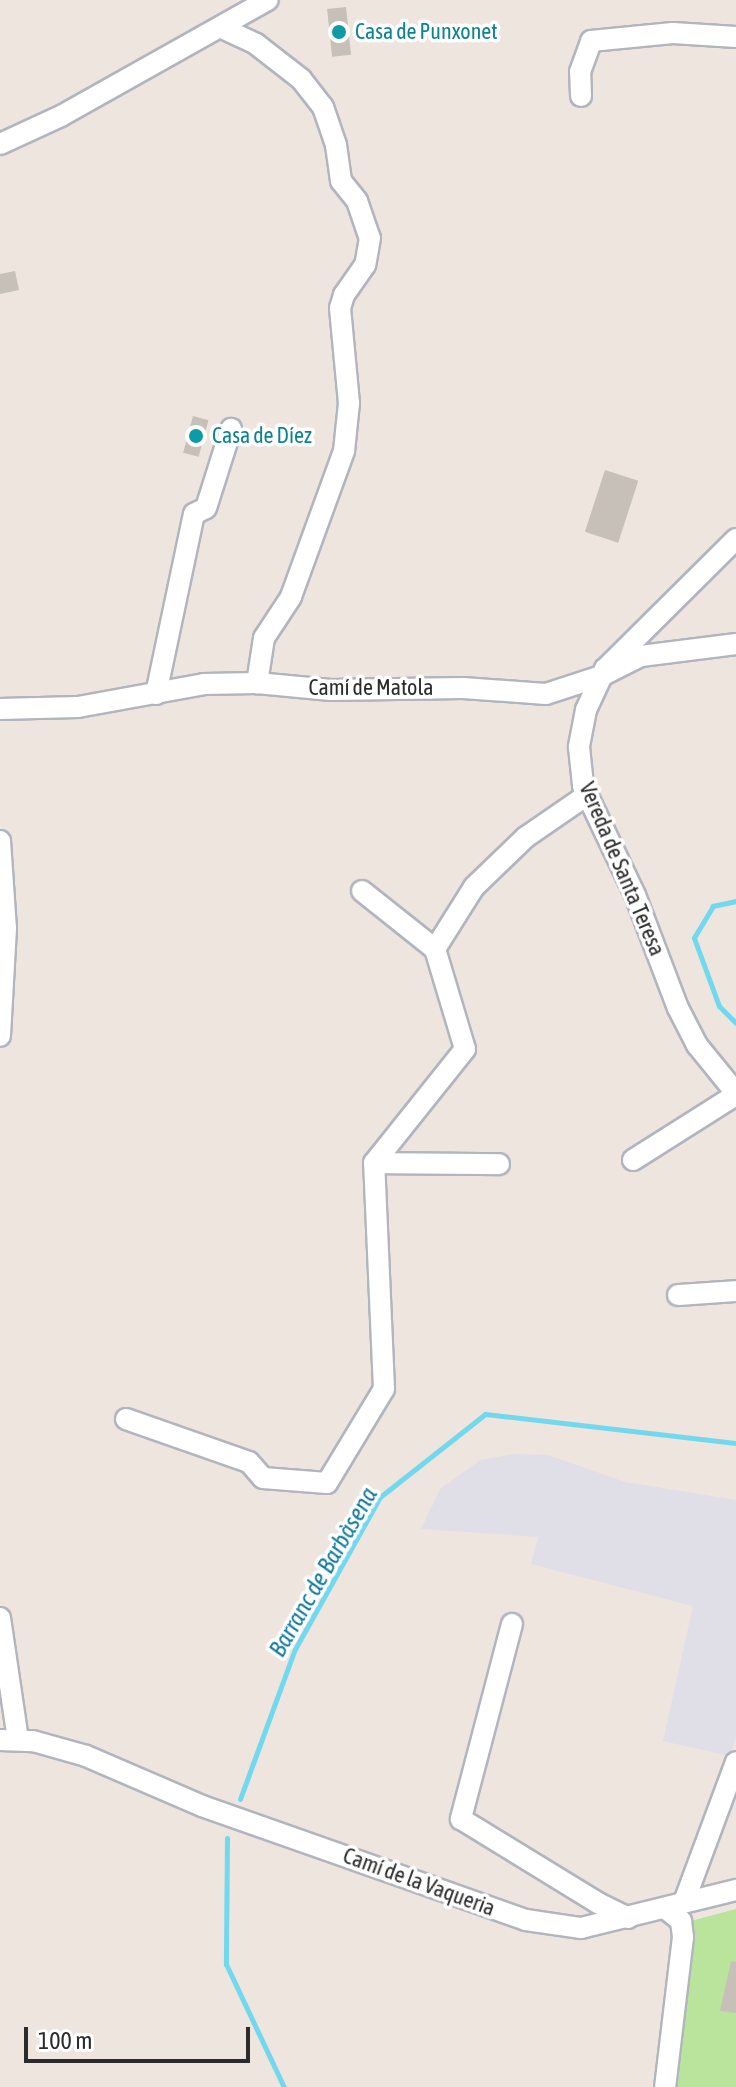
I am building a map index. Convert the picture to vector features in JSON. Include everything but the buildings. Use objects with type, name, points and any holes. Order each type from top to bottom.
[{"type":"street","points":[[0,144],[61,116],[268,0]]},
{"type":"street","points":[[222,28],[256,44],[301,79],[323,107],[336,145],[341,181],[357,201],[370,238],[365,265],[344,295],[340,308],[349,403],[344,451],[291,597],[264,638],[257,683]]},
{"type":"street","points":[[581,96],[580,72],[591,41],[673,33],[736,37]]},
{"type":"street","points":[[156,694],[194,514],[206,508],[231,429]]},
{"type":"street","name":"Vereda de Santa Teresa","points":[[736,539],[601,676],[586,710],[579,747],[587,795],[635,895],[678,1008],[697,1045],[736,1094]]},
{"type":"street","name":"Camí de Matola","points":[[0,709],[78,707],[204,684],[257,683],[331,690],[463,688],[546,694],[601,676],[641,656],[736,644]]},
{"type":"street","points":[[435,949],[474,887],[526,837],[587,795]]},
{"type":"street","points":[[0,841],[6,928],[0,1036]]},
{"type":"street","points":[[126,1419],[249,1462],[263,1478],[327,1483],[384,1389],[374,1163],[465,1049],[435,949],[362,891]]},
{"type":"street","points":[[633,1160],[736,1094]]},
{"type":"street","points":[[374,1163],[499,1164]]},
{"type":"street","points":[[678,1295],[736,1291]]},
{"type":"street","points":[[0,1618],[9,1740]]},
{"type":"street","points":[[512,1624],[461,1819],[598,1903],[629,1918]]},
{"type":"street","name":"Camí de la Vaqueria","points":[[9,1740],[33,1741],[86,1756],[202,1806],[526,1920],[581,1928],[736,1890]]},
{"type":"street","points":[[665,2087],[683,1937],[681,1921],[674,1905],[736,1762]]},
{"type":"shaded area","points":[[514,1454],[548,1455],[625,1482],[736,1500],[736,1735],[730,1756],[663,1741],[693,1606],[531,1564],[538,1537],[421,1529],[441,1488],[481,1460]]},
{"type":"green space","points":[[736,1909],[736,2087],[674,2087],[691,1921]]},
{"type":"waterway","name":"Barranc de Barbàsena","points":[[736,901],[713,906],[694,938],[719,1006],[736,1023]]},
{"type":"waterway","name":"Barranc de Barbàsena","points":[[240,1799],[295,1649],[380,1497],[485,1414],[736,1443]]},
{"type":"waterway","name":"Barranc de Barbàsena","points":[[227,1838],[226,1964],[284,2087]]},
{"type":"place","name":"Casa de Punxonet","points":[[339,32]]},
{"type":"place","name":"Casa de Díez","points":[[196,436]]}]
